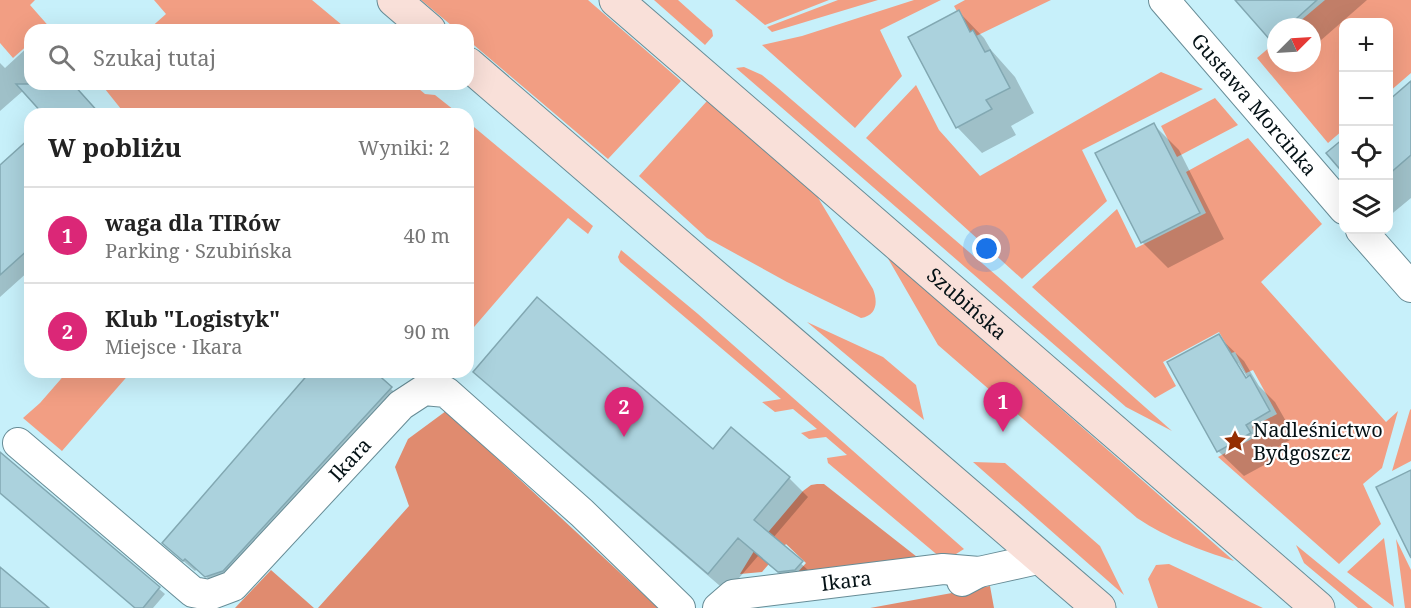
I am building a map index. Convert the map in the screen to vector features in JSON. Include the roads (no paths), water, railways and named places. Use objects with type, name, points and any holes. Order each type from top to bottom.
[{"type":"main road","points":[[394,0],[422,24]]},
{"type":"main road","name":"Szubińska","points":[[616,0],[1318,608]]},
{"type":"main road","points":[[474,69],[1099,608]]},
{"type":"street","name":"Gustawa Morcinka","points":[[1164,0],[1339,203]]},
{"type":"street","points":[[1365,234],[1411,287]]},
{"type":"street","name":"Ikara","points":[[18,443],[193,592],[209,595],[233,586],[401,405],[424,390],[446,392],[582,513],[681,608]]},
{"type":"street","name":"Ikara","points":[[792,608],[949,586],[979,572],[1042,558]]},
{"type":"street","name":"Ikara","points":[[718,608],[733,595],[943,568],[979,572]]},
{"type":"place","name":"waga dla TIRów","points":[[1003,432]]},
{"type":"place","name":"Klub \"Logistyk\"","points":[[624,437]]},
{"type":"place","name":"Nadleśnictwo Bydgoszcz","points":[[1235,441]]}]
